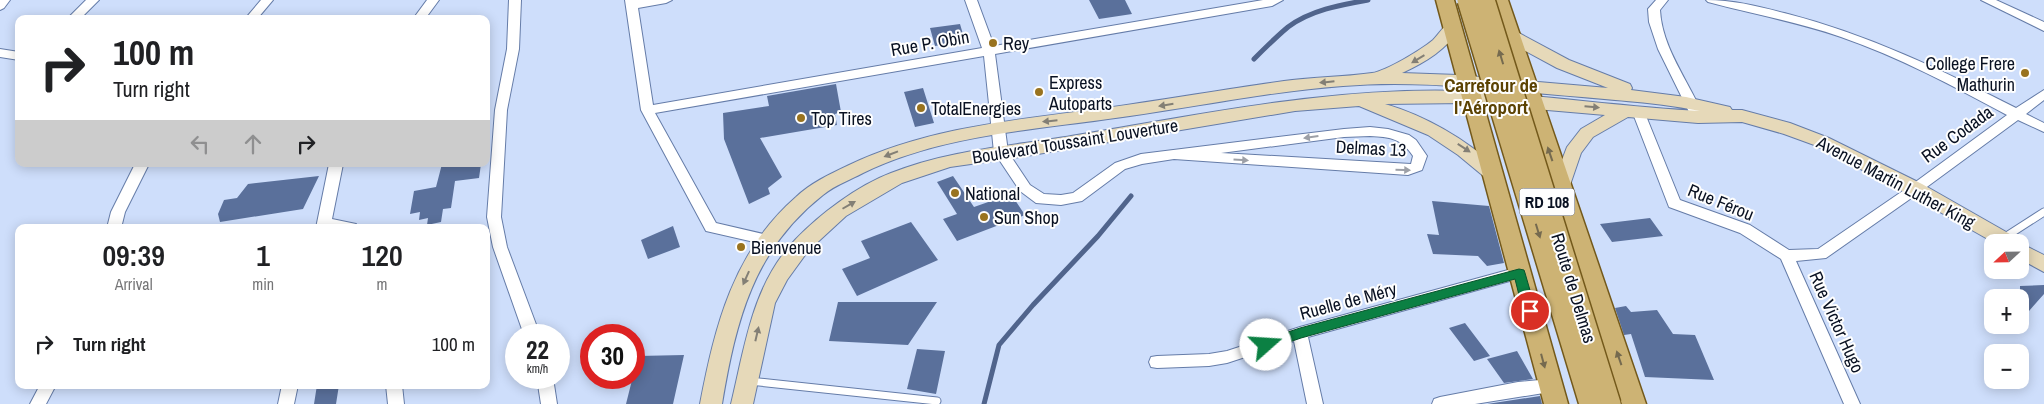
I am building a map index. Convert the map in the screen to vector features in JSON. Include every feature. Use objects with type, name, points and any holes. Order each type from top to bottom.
[{"type":"main road","points":[[1445,0],[1453,27],[1464,88],[1493,174],[1553,395]]},
{"type":"main road","name":"Route de Delmas","points":[[1468,0],[1590,404]]},
{"type":"main road","name":"Route de Delmas","points":[[1484,0],[1610,404]]},
{"type":"main road","points":[[1499,0],[1535,97],[1561,186],[1634,404]]},
{"type":"main road","points":[[1375,79],[1425,55],[1442,42],[1453,27]]},
{"type":"main road","points":[[1511,36],[1586,75],[1681,104]]},
{"type":"main road","name":"Boulevard Toussaint Louverture","points":[[711,404],[728,323],[752,264],[767,240],[796,208],[820,187],[861,165],[910,147],[999,126],[1123,111],[1261,90],[1344,80],[1375,79],[1535,97]]},
{"type":"main road","name":"Boulevard Toussaint Louverture","points":[[742,404],[765,303],[779,275],[801,246],[839,211],[896,178],[948,161],[1001,152],[1026,150],[1295,105],[1400,97],[1464,88]]},
{"type":"main road","name":"Avenue Martin Luther King","points":[[1535,97],[1632,110],[1681,104]]},
{"type":"main road","name":"Avenue Martin Luther King","points":[[1535,97],[1681,104],[1742,116],[1790,130],[1823,142],[1915,189],[1993,234]]},
{"type":"main road","points":[[1356,101],[1387,110],[1445,136],[1473,155],[1493,174]]},
{"type":"main road","points":[[1561,186],[1573,151],[1587,133],[1632,110]]},
{"type":"main road","points":[[2029,255],[2044,264]]},
{"type":"street","points":[[0,6],[4,0]]},
{"type":"street","points":[[77,15],[93,0]]},
{"type":"street","points":[[254,15],[267,0]]},
{"type":"street","points":[[422,15],[433,0]]},
{"type":"street","points":[[515,0],[513,49],[501,110],[493,246],[527,324]]},
{"type":"street","points":[[666,0],[631,3],[647,110],[711,227],[767,240]]},
{"type":"street","points":[[972,0],[989,50],[1001,152]]},
{"type":"street","name":"Rue P. Obin","points":[[647,110],[1277,0]]},
{"type":"street","points":[[1662,0],[1654,9],[1653,22],[1681,104]]},
{"type":"street","points":[[1712,0],[1775,13],[1822,26],[1886,49],[1955,81],[2044,128]]},
{"type":"street","points":[[1987,0],[2044,27]]},
{"type":"street","points":[[0,53],[15,55]]},
{"type":"street","name":"Rue Codada","points":[[1788,256],[1821,254],[1915,189],[2044,94]]},
{"type":"street","name":"Rue Férou","points":[[1632,110],[1674,203],[1745,229],[1788,256]]},
{"type":"street","name":"Delmas 13","points":[[1001,152],[1025,188],[1041,199],[1061,200],[1077,197],[1120,166],[1141,159],[1358,132],[1400,137],[1410,142],[1420,156],[1417,167],[1408,170],[1175,155]]},
{"type":"street","points":[[115,224],[118,212],[140,167]]},
{"type":"street","points":[[323,224],[335,167]]},
{"type":"street","name":"Rue Victor Hugo","points":[[1788,256],[1852,404]]},
{"type":"street","name":"Ruelle de Méry","points":[[1157,362],[1210,360],[1227,357],[1300,333],[1519,273]]},
{"type":"street","points":[[1300,333],[1315,404]]},
{"type":"street","points":[[38,404],[46,389]]},
{"type":"street","points":[[286,404],[289,389]]},
{"type":"street","points":[[394,389],[396,404]]},
{"type":"street","points":[[547,389],[549,404]]},
{"type":"street","points":[[1440,404],[1518,389],[1553,395]]},
{"type":"lane","points":[[2014,234],[2044,212]]},
{"type":"lane","points":[[746,381],[937,401]]},
{"type":"building","points":[[1089,0],[1125,0],[1132,14],[1099,19]]},
{"type":"building","points":[[960,24],[965,41],[935,46],[930,28]]},
{"type":"building","points":[[836,84],[841,112],[835,114],[837,125],[760,138],[782,177],[768,188],[770,194],[749,204],[724,139],[723,113],[769,106],[767,96]]},
{"type":"building","points":[[923,88],[934,123],[915,127],[904,92]]},
{"type":"building","points":[[441,167],[481,167],[479,178],[455,181],[451,208],[443,209],[441,222],[427,224],[428,218],[419,220],[420,212],[410,214],[414,191],[436,187]]},
{"type":"building","points":[[319,176],[303,209],[220,222],[218,214],[224,200],[237,198],[248,184]]},
{"type":"building","name":"Sun Shop","points":[[953,176],[974,207],[1011,194],[1025,215],[957,241],[943,219],[957,214],[937,182]]},
{"type":"building","points":[[1432,201],[1489,206],[1504,263],[1487,266],[1478,256],[1433,254],[1427,234],[1439,235]]},
{"type":"building","points":[[1650,218],[1663,236],[1612,242],[1600,224]]},
{"type":"building","points":[[911,222],[938,260],[857,296],[842,269],[870,258],[861,241]]},
{"type":"building","points":[[673,226],[680,247],[648,259],[641,240]]},
{"type":"building","points":[[2044,285],[2044,294],[2029,311],[2029,289],[2020,289],[2020,286]]},
{"type":"building","points":[[838,302],[937,302],[908,345],[829,341]]},
{"type":"building","points":[[1626,306],[1631,312],[1657,310],[1673,334],[1695,335],[1714,380],[1645,377],[1631,334],[1624,335],[1615,308]]},
{"type":"building","points":[[1465,323],[1490,356],[1474,361],[1449,328]]},
{"type":"building","points":[[917,349],[945,351],[936,394],[907,389]]},
{"type":"building","points":[[1517,351],[1533,379],[1504,383],[1487,359]]},
{"type":"building","points":[[684,355],[673,404],[626,404],[630,389],[645,389],[645,356]]},
{"type":"building","points":[[316,389],[338,389],[336,404],[314,404]]},
{"type":"building","points":[[1540,396],[1542,404],[1487,404]]},
{"type":"waterway","points":[[1254,59],[1288,27],[1306,16],[1336,6],[1368,0]]},
{"type":"waterway","points":[[984,404],[999,345],[1033,305],[1098,236],[1131,196]]},
{"type":"place","name":"Rey","points":[[993,43]]},
{"type":"place","name":"College Frere Mathurin","points":[[2025,73]]},
{"type":"place","name":"Express Autoparts","points":[[1039,92]]},
{"type":"place","name":"TotalEnergies","points":[[921,108]]},
{"type":"place","name":"Top Tires","points":[[801,118]]},
{"type":"place","name":"National","points":[[955,193]]},
{"type":"place","name":"Sun Shop","points":[[984,217]]},
{"type":"place","name":"Bienvenue","points":[[741,247]]},
{"type":"district","name":"Carrefour de l'Aéroport","points":[[1491,96]]},
{"type":"route","points":[[1266,345],[1300,333],[1519,273],[1530,311]]}]
